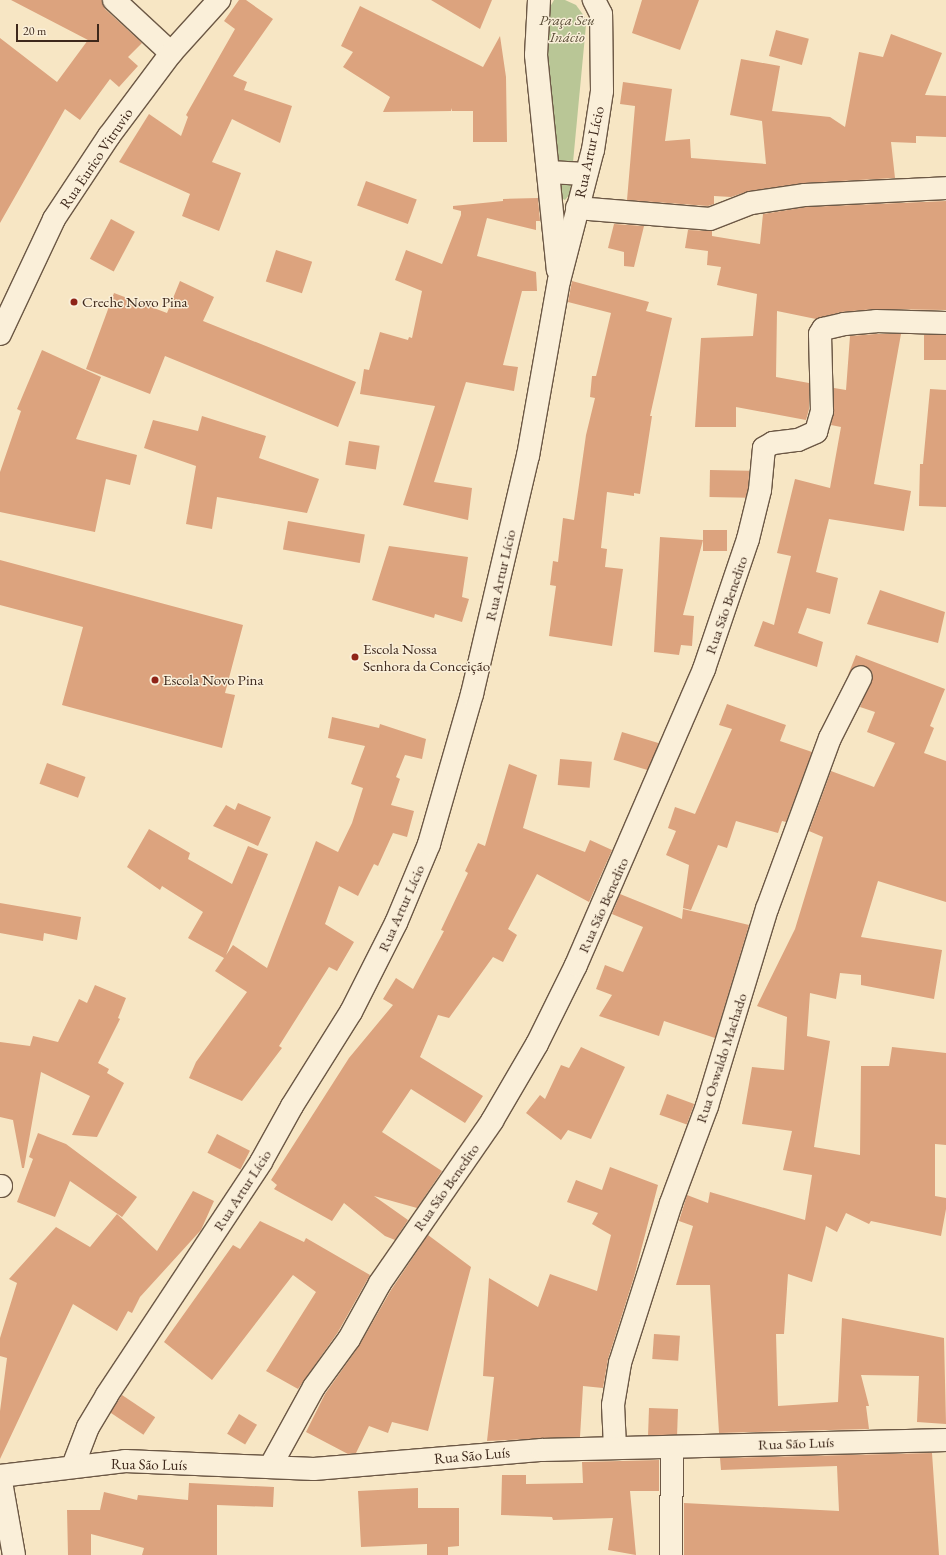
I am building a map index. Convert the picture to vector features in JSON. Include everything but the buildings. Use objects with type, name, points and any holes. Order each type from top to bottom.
[{"type":"street","points":[[114,0],[171,53]]},
{"type":"street","name":"Rua Eurico Vitruvio","points":[[0,334],[54,219],[110,136],[171,53],[219,0]]},
{"type":"street","name":"Rua Artur Lício","points":[[539,0],[536,55],[559,281]]},
{"type":"street","name":"Rua Artur Lício","points":[[73,1466],[88,1427],[107,1395],[261,1162],[292,1106],[351,1012],[396,923],[429,844],[472,694],[528,456],[559,281],[593,150],[602,91],[601,14],[594,0]]},
{"type":"street","points":[[548,172],[586,174]]},
{"type":"street","points":[[577,208],[710,219],[751,203],[805,195],[946,188]]},
{"type":"street","name":"Rua São Benedito","points":[[270,1467],[314,1387],[349,1339],[380,1283],[492,1121],[537,1044],[576,965],[620,867],[711,649],[748,539],[760,490],[764,448],[773,443],[798,440],[816,432],[822,411],[820,334],[823,329],[831,326],[876,321],[946,323]]},
{"type":"street","name":"Rua Oswaldo Machado","points":[[615,1447],[613,1405],[620,1363],[671,1203],[707,1106],[767,909],[830,738],[861,677]]},
{"type":"street","name":"Rua São Luís","points":[[0,1476],[73,1466],[125,1461],[314,1469],[467,1455],[615,1447],[672,1447],[946,1440]]},
{"type":"street","points":[[671,1555],[672,1447]]},
{"type":"street","points":[[0,1476],[14,1555]]},
{"type":"green space","name":"Praça Seu Inácio","points":[[554,0],[565,0],[576,5],[584,16],[586,25],[570,194],[565,200],[561,198],[547,63],[550,7]]},
{"type":"place","name":"Creche Novo Pina","points":[[74,302]]},
{"type":"place","name":"Escola Nossa Senhora da Conceição","points":[[355,657]]},
{"type":"place","name":"Escola Novo Pina","points":[[155,680]]}]
